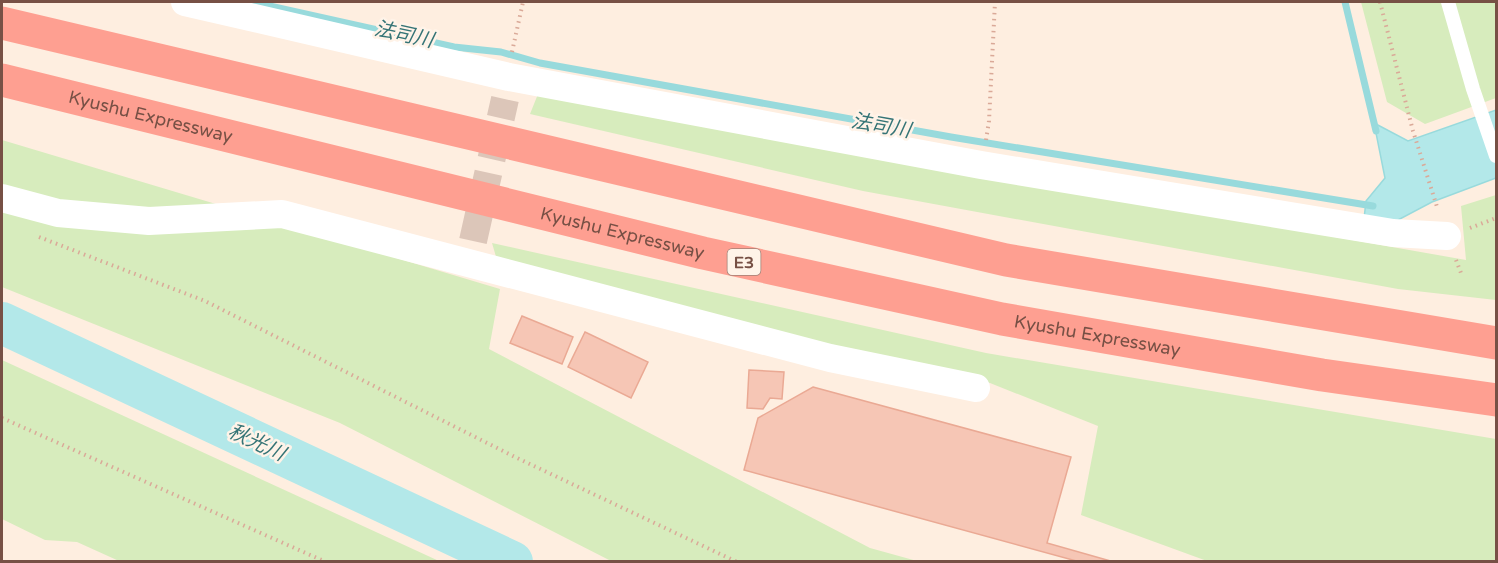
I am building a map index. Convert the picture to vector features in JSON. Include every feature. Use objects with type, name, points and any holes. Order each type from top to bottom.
[{"type":"highway","points":[[2,22],[1006,260],[1497,343]]},
{"type":"highway","name":"Kyushu Expressway","points":[[2,80],[703,253],[1002,320],[1322,375],[1497,400]]},
{"type":"street","points":[[185,2],[507,88],[1393,233],[1446,236]]},
{"type":"street","points":[[2,198],[58,213],[149,221],[282,214],[471,252],[830,358],[976,388]]},
{"type":"lane","points":[[1448,2],[1473,89],[1497,156]]},
{"type":"path","points":[[516,36],[523,2]]},
{"type":"path","points":[[988,127],[995,2]]},
{"type":"path","points":[[1380,2],[1413,131],[1436,205]]},
{"type":"path","points":[[34,235],[205,301],[515,457],[737,561]]},
{"type":"path","points":[[2,418],[326,561]]},
{"type":"green space","points":[[1361,2],[1496,2],[1496,98],[1425,124],[1387,102]]},
{"type":"green space","points":[[538,94],[1466,260],[1461,206],[1496,195],[1496,300],[1398,289],[863,191],[530,114]]},
{"type":"green space","points":[[2,140],[500,289],[489,349],[870,548],[917,561],[611,561],[340,423],[2,287]]},
{"type":"green space","points":[[492,243],[986,353],[1496,439],[1496,561],[1207,561],[1081,515],[1098,426],[990,383],[499,267]]},
{"type":"green space","points":[[2,360],[439,561],[119,561],[77,542],[45,540],[2,519]]},
{"type":"water","points":[[1496,110],[1496,178],[1432,202],[1398,220],[1364,219],[1366,201],[1385,178],[1374,123],[1408,141]]},
{"type":"building","points":[[522,316],[573,337],[562,364],[510,343]]},
{"type":"building","points":[[585,332],[648,362],[631,398],[568,367]]},
{"type":"building","points":[[749,370],[784,372],[782,399],[770,398],[763,409],[747,408]]},
{"type":"building","points":[[813,387],[1071,457],[1047,543],[1114,562],[1080,562],[744,470],[758,418]]},
{"type":"waterway","name":"法司川","points":[[252,2],[454,47],[501,52],[540,63],[951,137],[1373,206]]},
{"type":"waterway","points":[[1345,2],[1376,131]]},
{"type":"waterway","name":"秋光川","points":[[2,323],[512,562]]},
{"type":"tunnel","points":[[473,241],[505,99]]}]
